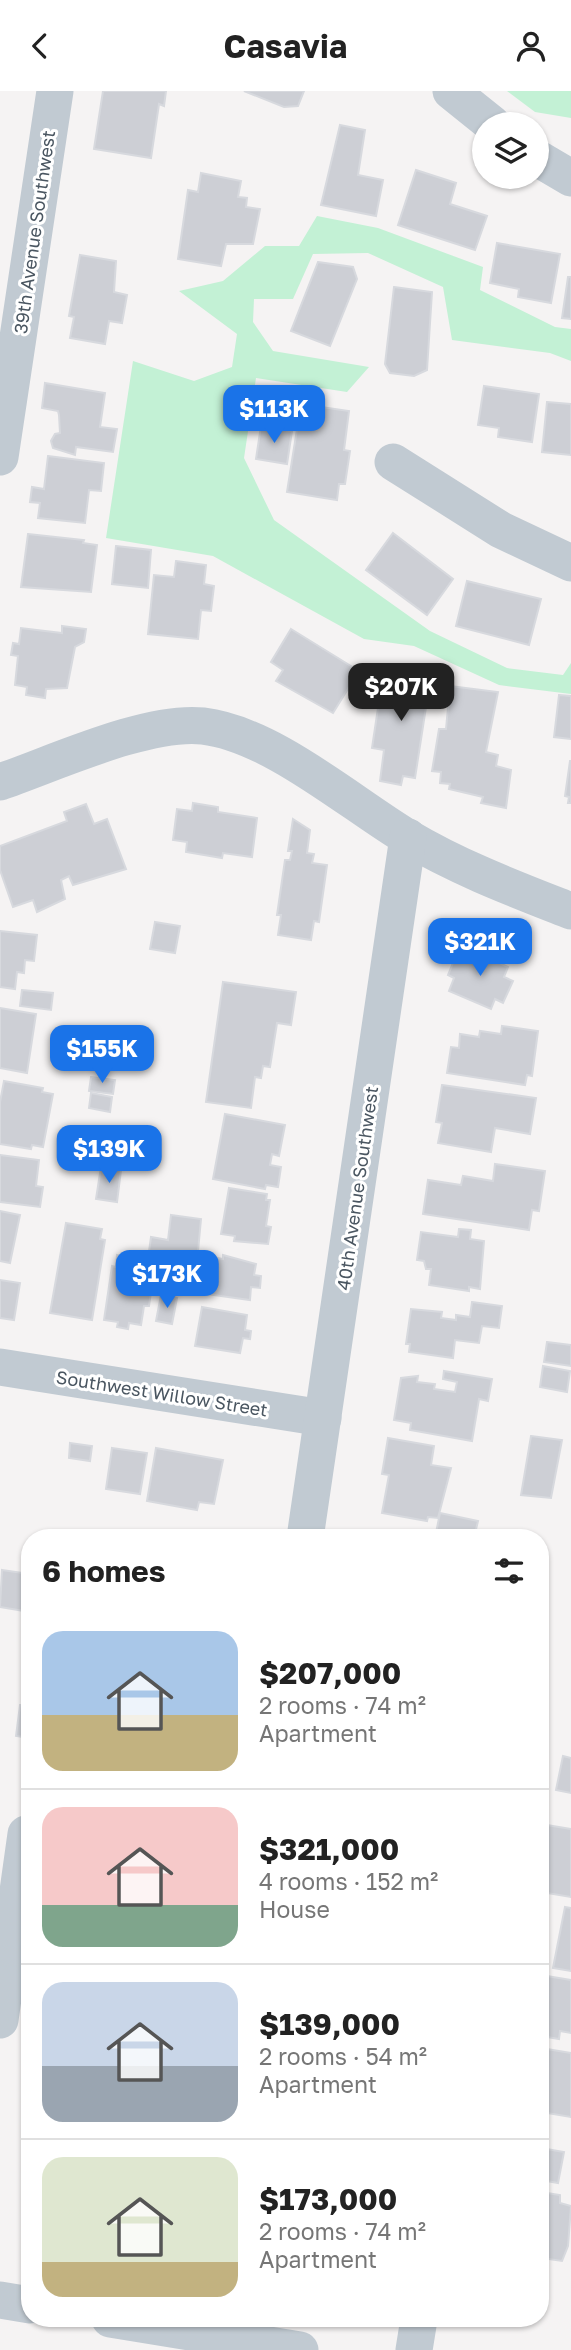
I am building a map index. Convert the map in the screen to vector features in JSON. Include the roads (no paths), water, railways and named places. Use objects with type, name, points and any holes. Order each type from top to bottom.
[{"type":"street","name":"39th Avenue Southwest","points":[[0,457],[15,261],[55,91]]},
{"type":"street","points":[[451,91],[477,112]]},
{"type":"street","points":[[549,147],[571,153]]},
{"type":"street","points":[[549,165],[571,178]]},
{"type":"street","points":[[393,462],[501,530],[571,563]]},
{"type":"street","points":[[0,782],[146,732],[203,726],[232,733],[266,746],[408,837],[475,873],[571,911]]},
{"type":"street","name":"40th Avenue Southwest","points":[[306,1529],[408,837]]},
{"type":"street","name":"Southwest Willow Street","points":[[0,1367],[323,1418]]},
{"type":"street","points":[[0,2020],[21,1870]]},
{"type":"street","points":[[0,2300],[21,2304]]},
{"type":"street","points":[[152,2327],[300,2350]]},
{"type":"street","points":[[414,2350],[418,2327]]}]
